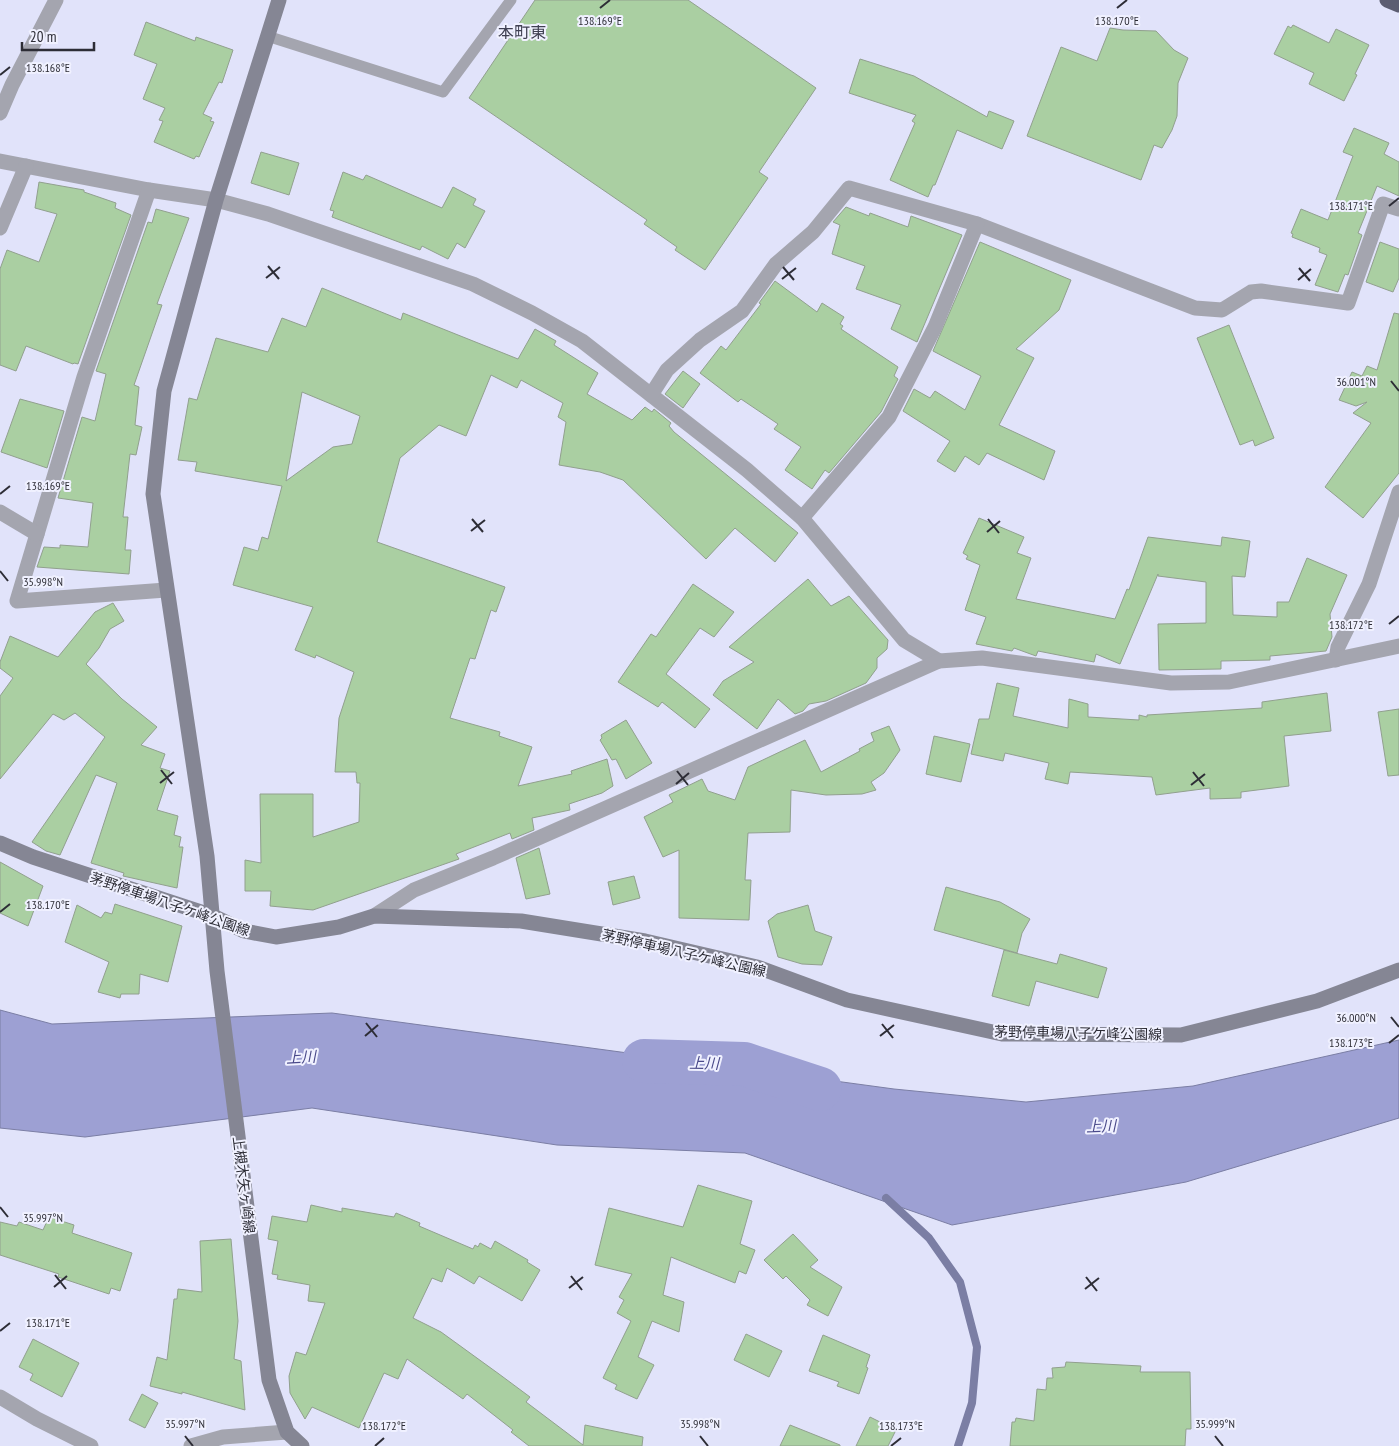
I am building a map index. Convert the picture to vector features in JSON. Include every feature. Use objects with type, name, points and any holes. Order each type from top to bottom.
[{"type":"highway","points":[[1387,0],[1399,5]]},
{"type":"main road","name":"上槻木矢ヶ崎線","points":[[279,0],[216,200],[164,391],[153,494],[207,856],[217,971],[269,1380],[287,1432],[302,1446]]},
{"type":"main road","name":"茅野停車場八子ケ峰公園線","points":[[0,843],[32,857],[213,916],[244,931],[276,936],[339,926],[374,916],[521,921],[645,941],[757,967],[848,1000],[1002,1034],[1181,1035],[1317,1001],[1399,970]]},
{"type":"street","points":[[0,113],[12,85],[56,0]]},
{"type":"street","points":[[0,161],[149,190],[216,200],[268,214],[472,284],[582,340],[747,470],[802,518],[904,640],[939,661]]},
{"type":"street","points":[[0,228],[26,166]]},
{"type":"street","points":[[651,395],[667,370],[700,340],[742,311],[776,264],[812,232],[849,188],[977,224],[1195,308],[1222,310],[1251,292],[1261,291],[1348,303],[1383,204],[1399,209]]},
{"type":"street","points":[[149,190],[84,377],[17,601],[166,590]]},
{"type":"street","points":[[802,518],[889,416],[935,328],[977,224]]},
{"type":"street","points":[[1336,660],[1338,647],[1369,584],[1399,492]]},
{"type":"street","points":[[0,512],[37,534]]},
{"type":"street","points":[[374,916],[414,890],[493,858],[939,661],[982,658],[1171,683],[1229,682],[1399,646]]},
{"type":"street","points":[[0,1397],[37,1419],[91,1446]]},
{"type":"street","points":[[191,1446],[223,1437],[287,1432]]},
{"type":"lane","points":[[268,36],[443,92],[511,0]]},
{"type":"water","points":[[0,1010],[52,1024],[332,1013],[894,1089],[1026,1102],[1193,1086],[1399,1040],[1399,1118],[1186,1182],[952,1225],[745,1153],[557,1145],[312,1108],[85,1137],[0,1128]]},
{"type":"building","points":[[535,0],[688,0],[816,88],[759,172],[768,178],[705,270],[675,250],[677,247],[644,224],[647,220],[469,98]]},
{"type":"building","points":[[146,22],[195,41],[196,37],[233,50],[222,83],[219,82],[203,114],[212,118],[210,121],[214,122],[199,157],[196,156],[194,159],[154,142],[163,121],[159,120],[165,108],[143,99],[157,64],[134,55]]},
{"type":"building","points":[[1293,25],[1329,43],[1336,29],[1369,45],[1344,101],[1309,84],[1314,73],[1274,54],[1288,26],[1291,28]]},
{"type":"building","points":[[1110,28],[1156,31],[1174,50],[1188,58],[1178,83],[1177,116],[1172,130],[1162,148],[1154,145],[1141,180],[1027,136],[1061,47],[1097,61]]},
{"type":"building","points":[[860,59],[914,76],[987,117],[989,111],[1014,121],[1002,149],[957,130],[935,185],[933,185],[928,197],[890,180],[915,123],[912,121],[916,115],[849,93]]},
{"type":"building","points":[[1354,128],[1389,143],[1384,154],[1399,162],[1399,196],[1377,186],[1358,233],[1362,235],[1348,275],[1345,274],[1338,292],[1315,285],[1327,255],[1319,252],[1320,248],[1292,237],[1293,234],[1291,233],[1301,209],[1328,220],[1353,156],[1343,152]]},
{"type":"building","points":[[261,152],[299,163],[289,195],[251,183]]},
{"type":"building","points":[[343,172],[363,180],[366,175],[442,208],[453,187],[476,199],[473,205],[485,211],[465,248],[457,243],[448,259],[422,246],[420,250],[332,217],[334,211],[330,210]]},
{"type":"building","points":[[39,182],[84,190],[84,192],[116,203],[115,208],[131,215],[78,364],[73,364],[26,346],[16,371],[0,365],[0,269],[7,250],[39,262],[57,214],[35,208]]},
{"type":"building","points":[[846,207],[869,216],[870,213],[908,227],[911,216],[962,235],[917,342],[891,329],[901,305],[856,289],[865,266],[832,254],[840,225],[833,222]]},
{"type":"building","points":[[156,209],[189,218],[157,304],[162,305],[134,385],[139,387],[135,425],[142,427],[136,455],[130,454],[123,517],[128,517],[125,550],[131,550],[129,574],[37,567],[44,547],[60,548],[60,545],[88,547],[93,503],[58,498],[82,417],[95,421],[106,374],[96,371],[148,222],[152,223]]},
{"type":"building","points":[[980,242],[1071,280],[1059,310],[1016,349],[1034,358],[999,425],[1055,451],[1044,480],[987,453],[979,465],[965,456],[955,472],[937,461],[950,441],[903,411],[914,389],[930,398],[935,391],[965,410],[981,376],[933,351]]},
{"type":"building","points":[[1380,242],[1399,249],[1399,278],[1393,292],[1366,282]]},
{"type":"building","points":[[775,281],[817,312],[822,303],[844,317],[840,324],[843,326],[841,329],[898,367],[894,376],[898,379],[881,412],[829,473],[825,470],[812,489],[785,470],[801,447],[774,429],[778,424],[741,399],[738,402],[700,373],[721,346],[726,350],[761,304],[759,303]]},
{"type":"building","points":[[322,288],[401,320],[403,313],[518,359],[535,329],[556,341],[554,345],[598,373],[587,394],[632,420],[645,407],[652,412],[654,409],[671,423],[669,426],[674,432],[798,533],[775,562],[735,528],[706,559],[623,480],[600,472],[559,465],[566,422],[558,417],[563,403],[521,380],[517,388],[491,375],[466,436],[439,425],[400,458],[377,542],[505,587],[496,612],[491,610],[475,659],[470,658],[450,718],[500,732],[499,736],[532,747],[518,786],[572,774],[571,771],[607,759],[613,786],[602,793],[569,804],[570,810],[532,818],[534,830],[512,839],[510,833],[456,854],[459,859],[313,910],[270,906],[271,891],[245,891],[245,860],[261,863],[260,794],[313,794],[313,837],[359,822],[360,783],[357,783],[356,772],[335,772],[339,718],[354,672],[316,655],[315,658],[295,650],[313,607],[233,585],[244,547],[258,551],[262,537],[268,539],[282,486],[195,471],[197,462],[178,460],[189,398],[197,400],[216,338],[268,352],[282,318],[306,327]],"holes":[[[302,392],[360,416],[352,444],[333,447],[286,481]]]},
{"type":"building","points":[[1394,313],[1399,314],[1399,473],[1363,518],[1325,487],[1371,423],[1353,413],[1367,402],[1356,406],[1339,400],[1352,372],[1362,376],[1367,366],[1377,370]]},
{"type":"building","points":[[1229,325],[1274,438],[1255,446],[1253,440],[1240,445],[1197,338]]},
{"type":"building","points":[[683,371],[700,384],[683,408],[665,394]]},
{"type":"building","points":[[20,399],[64,411],[47,468],[1,452]]},
{"type":"building","points":[[979,518],[1024,537],[1017,553],[1031,558],[1016,599],[1115,619],[1127,589],[1129,590],[1148,537],[1221,546],[1222,537],[1250,541],[1245,577],[1232,576],[1233,615],[1277,617],[1277,602],[1289,602],[1307,558],[1347,575],[1330,614],[1332,637],[1326,651],[1270,656],[1270,660],[1221,661],[1221,669],[1159,670],[1158,624],[1206,623],[1206,582],[1158,576],[1158,574],[1120,664],[1096,654],[1094,662],[1038,651],[1036,656],[1014,648],[1012,651],[976,644],[986,617],[965,610],[980,565],[966,559],[968,556],[963,553]]},
{"type":"building","points":[[808,579],[831,606],[849,596],[888,640],[887,649],[877,658],[877,668],[866,683],[826,701],[809,704],[803,711],[795,714],[778,699],[757,729],[713,695],[723,681],[754,662],[729,647]]},
{"type":"building","points":[[693,584],[734,612],[714,637],[700,628],[666,674],[710,709],[695,728],[662,702],[658,707],[618,682],[651,634],[656,637]]},
{"type":"building","points":[[113,603],[124,621],[110,629],[99,648],[86,664],[122,699],[157,727],[141,745],[165,754],[160,768],[170,771],[157,810],[178,816],[174,835],[181,837],[179,847],[183,847],[177,888],[123,876],[124,873],[91,863],[117,783],[96,775],[60,855],[46,851],[32,842],[105,737],[75,713],[64,720],[53,714],[0,779],[0,696],[13,678],[0,668],[0,662],[10,636],[58,657],[95,612]]},
{"type":"building","points":[[997,683],[1019,688],[1013,716],[1068,728],[1069,699],[1088,704],[1088,717],[1139,720],[1139,715],[1147,717],[1147,715],[1262,708],[1262,702],[1327,693],[1331,731],[1284,736],[1289,786],[1241,792],[1241,798],[1210,799],[1210,788],[1156,795],[1152,777],[1070,772],[1068,784],[1045,779],[1049,763],[1005,753],[1003,761],[971,754],[979,719],[989,719]]},
{"type":"building","points":[[1399,709],[1399,775],[1388,776],[1378,712]]},
{"type":"building","points":[[626,720],[652,763],[626,779],[616,759],[612,760],[600,740],[602,738],[601,735]]},
{"type":"building","points":[[889,726],[900,750],[884,773],[871,782],[876,790],[862,794],[826,795],[791,790],[790,832],[748,833],[745,880],[751,880],[749,920],[679,918],[679,850],[663,857],[644,817],[673,802],[669,795],[702,779],[708,791],[735,800],[748,767],[805,740],[821,772],[860,751],[859,749],[874,741],[871,733]]},
{"type":"building","points":[[934,736],[970,744],[961,782],[926,774]]},
{"type":"building","points":[[539,848],[550,894],[526,899],[516,858]]},
{"type":"building","points":[[0,862],[43,886],[28,926],[0,913]]},
{"type":"building","points":[[634,876],[640,898],[613,905],[608,882]]},
{"type":"building","points":[[946,887],[1000,902],[1030,919],[1022,933],[1017,953],[934,930]]},
{"type":"building","points":[[115,904],[182,926],[168,982],[140,974],[139,994],[121,994],[120,998],[98,992],[109,962],[65,942],[77,905],[101,918],[105,912],[112,914]]},
{"type":"building","points":[[808,905],[815,931],[832,937],[822,965],[802,964],[778,957],[768,921],[777,914]]},
{"type":"building","points":[[1004,950],[1057,964],[1060,954],[1107,968],[1098,998],[1036,981],[1029,1006],[992,996]]},
{"type":"building","points":[[698,1185],[752,1201],[740,1244],[755,1250],[746,1274],[739,1271],[735,1283],[671,1257],[663,1295],[684,1302],[679,1332],[652,1321],[638,1357],[654,1365],[637,1399],[615,1389],[617,1385],[603,1378],[631,1321],[617,1313],[624,1300],[619,1297],[632,1274],[595,1265],[609,1208],[683,1227]]},
{"type":"building","points":[[311,1205],[342,1212],[342,1208],[394,1217],[396,1213],[420,1223],[419,1226],[473,1249],[475,1245],[478,1247],[480,1243],[491,1249],[495,1241],[528,1260],[527,1262],[540,1270],[522,1301],[479,1276],[474,1284],[447,1268],[442,1282],[432,1278],[413,1318],[441,1332],[530,1397],[526,1402],[583,1445],[585,1425],[643,1437],[642,1446],[529,1446],[511,1432],[513,1430],[467,1394],[463,1399],[407,1359],[398,1379],[384,1373],[359,1428],[312,1407],[305,1419],[290,1393],[289,1376],[296,1352],[306,1355],[325,1303],[308,1301],[310,1285],[277,1279],[278,1275],[272,1274],[278,1241],[268,1239],[272,1216],[307,1222]]},
{"type":"building","points":[[49,1217],[74,1225],[72,1233],[132,1253],[120,1291],[111,1288],[109,1294],[58,1277],[59,1274],[0,1255],[0,1222],[17,1226],[19,1222],[43,1230]]},
{"type":"building","points":[[793,1234],[818,1260],[810,1267],[842,1287],[828,1316],[807,1305],[810,1300],[786,1276],[783,1279],[764,1260]]},
{"type":"building","points":[[231,1239],[238,1321],[234,1359],[241,1361],[245,1410],[182,1392],[182,1394],[150,1386],[157,1357],[167,1360],[174,1299],[177,1299],[178,1289],[202,1292],[200,1241]]},
{"type":"building","points":[[746,1334],[782,1351],[769,1377],[734,1360]]},
{"type":"building","points":[[823,1335],[870,1355],[866,1367],[868,1368],[859,1394],[837,1386],[839,1382],[809,1371]]},
{"type":"building","points":[[33,1339],[79,1363],[62,1397],[30,1380],[33,1374],[19,1367]]},
{"type":"building","points":[[1066,1362],[1141,1366],[1140,1372],[1190,1372],[1191,1429],[1186,1429],[1185,1446],[1010,1446],[1012,1422],[1015,1422],[1016,1418],[1034,1421],[1037,1389],[1046,1390],[1047,1378],[1053,1378],[1052,1368],[1065,1367]]},
{"type":"building","points":[[142,1394],[158,1403],[145,1428],[129,1420]]},
{"type":"building","points":[[870,1417],[896,1430],[888,1446],[856,1446]]},
{"type":"building","points":[[790,1425],[840,1445],[840,1446],[780,1446]]},
{"type":"waterway","name":"上川","points":[[644,1061],[744,1064],[820,1089]]},
{"type":"waterway","name":"上川","points":[[744,1064],[756,1075]]},
{"type":"waterway","points":[[886,1198],[929,1238],[960,1282],[977,1347],[972,1403],[958,1446]]},
{"type":"district","name":"本町東","points":[[522,32]]}]
